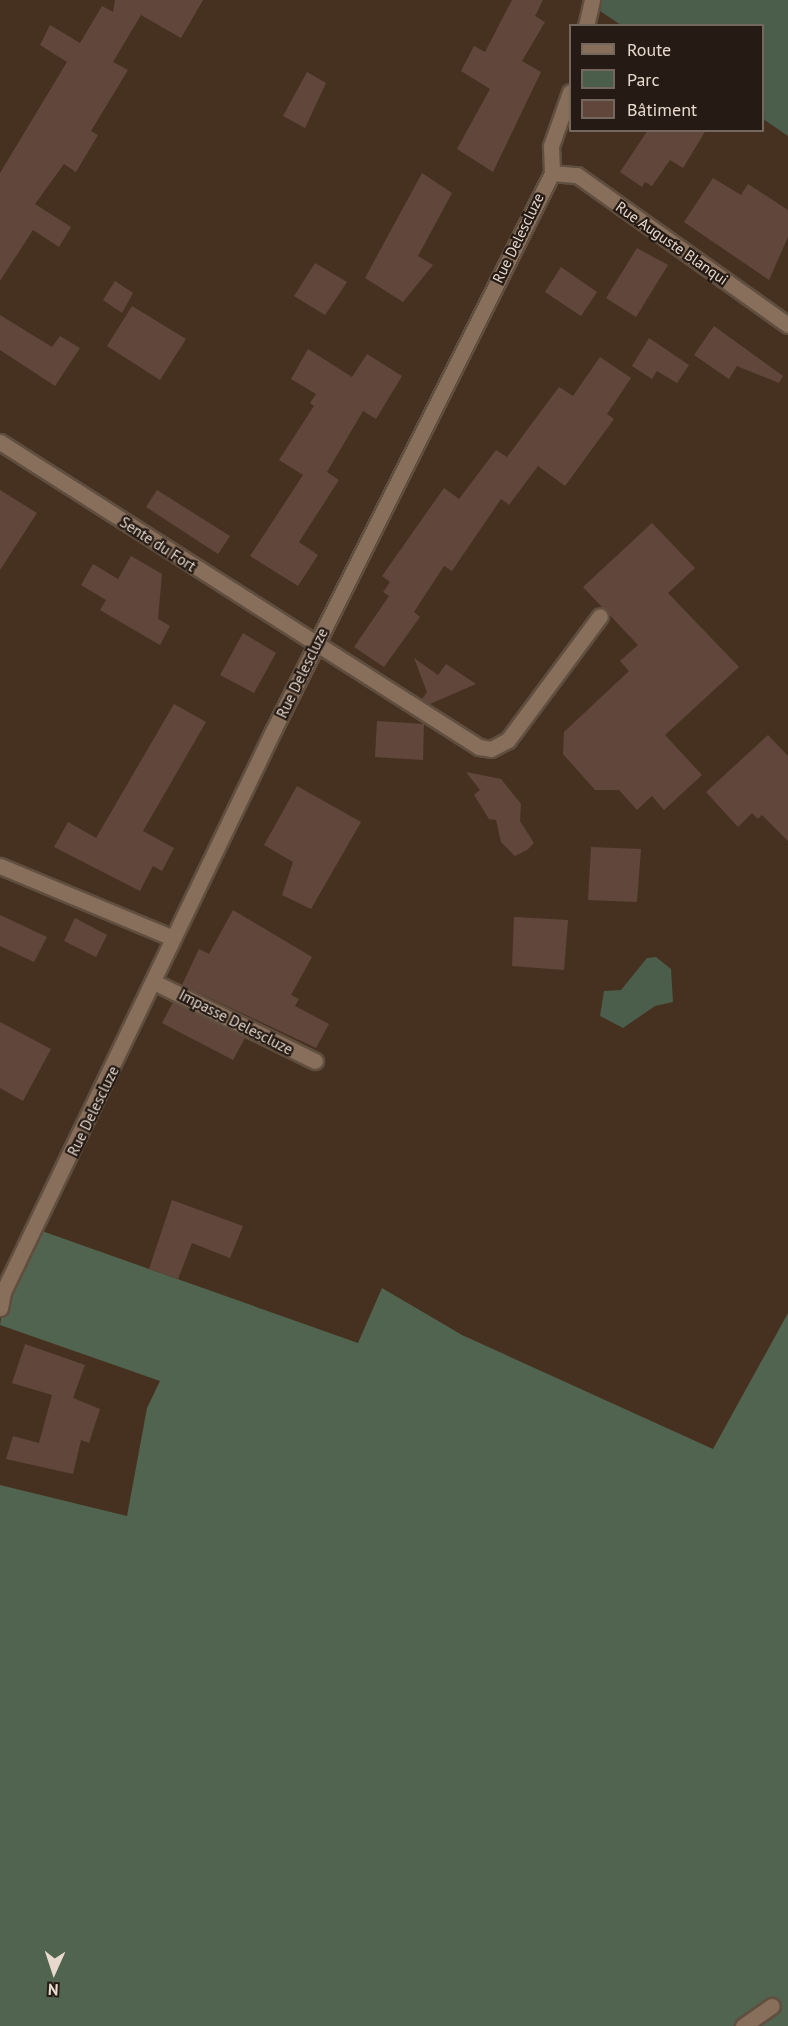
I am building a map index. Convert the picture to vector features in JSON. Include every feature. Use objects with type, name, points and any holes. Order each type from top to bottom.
[{"type":"street","points":[[586,24],[591,0]]},
{"type":"street","points":[[552,173],[551,146],[569,95]]},
{"type":"street","name":"Rue Auguste Blanqui","points":[[552,173],[577,175],[788,325]]},
{"type":"street","name":"Rue Delescluze","points":[[0,1308],[60,1176],[156,983],[174,938],[316,645],[552,173]]},
{"type":"street","name":"Sente du Fort","points":[[0,442],[316,645],[491,749],[508,740],[600,616]]},
{"type":"street","points":[[0,866],[174,938]]},
{"type":"street","name":"Impasse Delescluze","points":[[156,983],[315,1061]]},
{"type":"street","points":[[743,2026],[772,2006]]},
{"type":"green space","points":[[602,0],[788,0],[788,136],[764,120],[764,24],[620,24],[600,11]]},
{"type":"green space","points":[[656,957],[671,969],[673,1002],[655,1006],[623,1028],[600,1016],[604,991],[621,990],[647,958]]},
{"type":"green space","points":[[25,1225],[358,1343],[382,1288],[462,1335],[713,1449],[788,1313],[788,2026],[0,2026],[0,1485],[127,1516],[147,1408],[160,1381],[0,1325],[9,1261]]},
{"type":"building","points":[[115,0],[203,0],[181,38],[141,15],[113,62],[128,70],[91,131],[98,135],[76,172],[64,164],[35,204],[71,227],[59,247],[33,230],[0,281],[0,173],[67,62],[40,45],[50,25],[80,43],[102,6],[113,12]]},
{"type":"building","points":[[512,0],[543,0],[535,16],[545,22],[522,61],[541,72],[493,172],[457,149],[490,89],[461,71],[474,46],[485,52]]},
{"type":"building","points":[[307,72],[326,83],[305,128],[283,116]]},
{"type":"building","points":[[647,132],[705,132],[683,168],[670,160],[652,186],[645,182],[642,187],[620,172]]},
{"type":"building","points":[[422,173],[452,193],[418,256],[433,265],[403,302],[365,278]]},
{"type":"building","points":[[713,178],[741,195],[748,184],[788,210],[788,237],[769,280],[684,222]]},
{"type":"building","points":[[637,248],[668,265],[636,317],[606,298]]},
{"type":"building","points":[[315,263],[347,282],[325,315],[294,296]]},
{"type":"building","points":[[561,267],[597,292],[581,316],[545,292]]},
{"type":"building","points":[[115,281],[133,293],[122,313],[103,300]]},
{"type":"building","points":[[132,306],[186,339],[160,380],[107,346]]},
{"type":"building","points":[[0,315],[52,347],[60,336],[80,348],[55,386],[0,350]]},
{"type":"building","points":[[714,326],[783,376],[779,383],[737,366],[729,379],[694,355]]},
{"type":"building","points":[[649,338],[689,365],[677,383],[657,371],[652,379],[632,366]]},
{"type":"building","points":[[308,349],[352,377],[367,354],[402,376],[376,419],[363,411],[327,472],[339,480],[299,542],[318,555],[298,586],[250,556],[303,475],[279,460],[314,406],[310,403],[316,394],[291,379]]},
{"type":"building","points":[[600,357],[631,378],[607,414],[614,419],[565,486],[538,466],[509,505],[501,499],[452,571],[444,566],[414,612],[420,617],[384,667],[354,647],[389,596],[383,592],[390,582],[382,576],[444,488],[459,499],[496,450],[507,457],[559,387],[573,396]]},
{"type":"building","points":[[0,490],[37,513],[0,570]]},
{"type":"building","points":[[157,490],[230,536],[218,554],[146,507]]},
{"type":"building","points":[[652,523],[695,568],[668,593],[739,667],[665,735],[702,775],[664,810],[652,796],[637,810],[619,790],[595,790],[563,754],[564,732],[629,671],[620,661],[638,645],[583,587]]},
{"type":"building","points":[[131,556],[162,574],[158,619],[170,626],[160,645],[100,610],[106,600],[81,585],[93,564],[118,579]]},
{"type":"building","points":[[243,633],[276,653],[254,693],[220,675]]},
{"type":"building","points":[[414,658],[438,675],[446,664],[476,684],[430,704],[422,699],[427,692]]},
{"type":"building","points":[[174,704],[206,722],[143,831],[174,848],[162,871],[153,866],[140,891],[54,847],[68,822],[96,838]]},
{"type":"building","points":[[377,721],[424,724],[423,760],[375,757]]},
{"type":"building","points":[[768,735],[788,756],[788,841],[762,815],[758,819],[752,813],[738,827],[706,792]]},
{"type":"building","points":[[466,772],[501,779],[521,804],[520,821],[534,843],[527,850],[515,856],[501,842],[496,820],[489,819],[474,795],[480,790]]},
{"type":"building","points":[[297,786],[361,822],[311,909],[282,895],[293,862],[264,845]]},
{"type":"building","points":[[591,847],[641,849],[637,902],[588,900]]},
{"type":"building","points":[[233,910],[312,957],[291,995],[299,999],[295,1006],[329,1024],[316,1048],[182,985],[199,949],[209,954]]},
{"type":"building","points":[[0,915],[47,937],[34,962],[0,946]]},
{"type":"building","points":[[514,917],[568,920],[564,970],[512,966]]},
{"type":"building","points":[[75,918],[107,935],[96,957],[64,941]]},
{"type":"building","points":[[173,1002],[245,1038],[233,1060],[162,1023]]},
{"type":"building","points":[[0,1022],[51,1049],[23,1101],[0,1088]]},
{"type":"building","points":[[172,1200],[243,1226],[230,1258],[192,1243],[178,1279],[149,1269]]},
{"type":"building","points":[[25,1344],[85,1365],[73,1398],[100,1409],[89,1443],[81,1440],[73,1474],[6,1459],[13,1436],[39,1443],[52,1395],[12,1383]]}]
